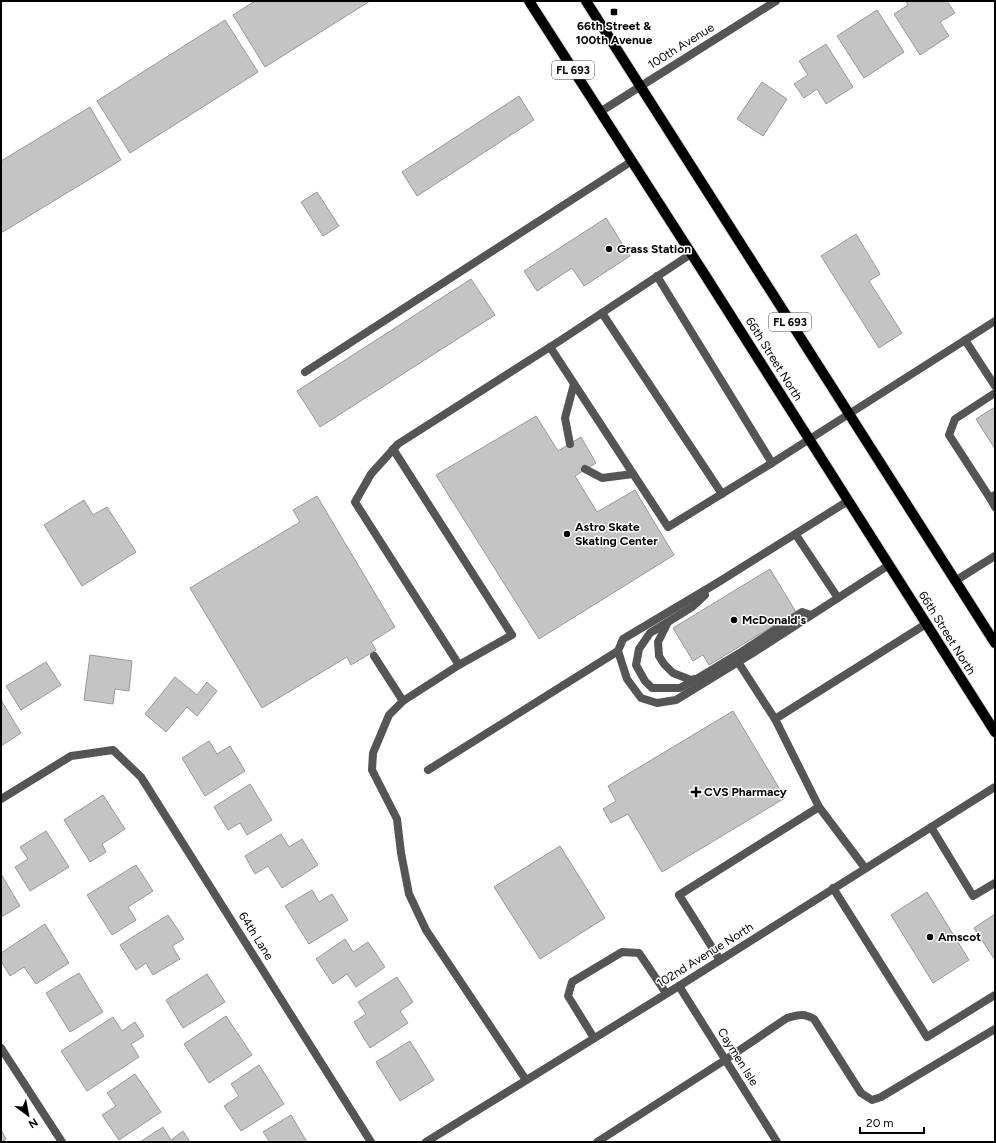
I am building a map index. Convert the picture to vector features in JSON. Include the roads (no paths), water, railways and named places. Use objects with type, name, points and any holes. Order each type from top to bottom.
[{"type":"main road","name":"66th Street North","points":[[529,1],[995,732]]},
{"type":"main road","name":"FL 693","points":[[586,1],[995,643]]},
{"type":"street","name":"100th Avenue","points":[[600,112],[776,1]]},
{"type":"street","points":[[305,372],[632,161]]},
{"type":"street","points":[[459,665],[355,502],[371,474],[398,444],[550,347],[691,254]]},
{"type":"street","points":[[657,276],[772,463]]},
{"type":"street","points":[[602,313],[722,494]]},
{"type":"street","points":[[550,347],[668,527],[772,463],[995,321]]},
{"type":"street","points":[[965,340],[995,386]]},
{"type":"street","points":[[570,444],[565,418],[574,384]]},
{"type":"street","points":[[995,393],[955,419],[949,435],[992,497],[995,507]]},
{"type":"street","points":[[393,449],[512,635],[459,665],[403,701],[390,715],[372,753],[372,770],[397,819],[401,853],[409,894],[426,930],[526,1080]]},
{"type":"street","points":[[585,469],[602,478],[633,474]]},
{"type":"street","points":[[428,770],[618,651],[623,639],[717,583],[848,501]]},
{"type":"street","points":[[796,534],[838,598]]},
{"type":"street","points":[[955,581],[995,556]]},
{"type":"street","points":[[618,651],[626,678],[641,698],[657,703],[676,700],[811,616],[889,565]]},
{"type":"street","points":[[717,583],[692,607],[650,633],[639,649],[636,665],[645,681],[652,688],[680,688],[738,654],[802,612],[811,616]]},
{"type":"street","points":[[667,623],[658,642],[659,656],[664,664],[673,673],[691,680],[700,677]]},
{"type":"street","points":[[775,719],[926,624]]},
{"type":"street","points":[[374,656],[403,701]]},
{"type":"street","points":[[738,662],[775,719],[819,807],[865,868]]},
{"type":"street","name":"64th Lane","points":[[1,799],[71,756],[113,750],[141,777],[371,1142]]},
{"type":"street","name":"102nd Avenue North","points":[[426,1142],[679,986],[995,787]]},
{"type":"street","points":[[720,960],[679,895],[819,807]]},
{"type":"street","points":[[931,827],[974,896],[995,883]]},
{"type":"street","points":[[833,888],[927,1037],[995,995]]},
{"type":"street","points":[[594,1038],[568,996],[572,982],[622,952],[639,953],[666,993]]},
{"type":"street","name":"Caymen Isle","points":[[679,986],[777,1142]]},
{"type":"street","points":[[597,1142],[725,1060],[787,1018],[798,1015],[806,1015],[814,1019],[861,1093],[872,1100],[881,1097],[995,1029]]},
{"type":"street","points":[[1,1048],[62,1142]]},
{"type":"place","name":"66th Street & 100th Avenue","points":[[614,12]]},
{"type":"place","name":"Grass Station","points":[[609,249]]},
{"type":"place","name":"Astro Skate Skating Center","points":[[567,534]]},
{"type":"place","name":"McDonald's","points":[[734,620]]},
{"type":"place","name":"CVS Pharmacy","points":[[696,792]]},
{"type":"place","name":"Amscot","points":[[930,937]]}]
